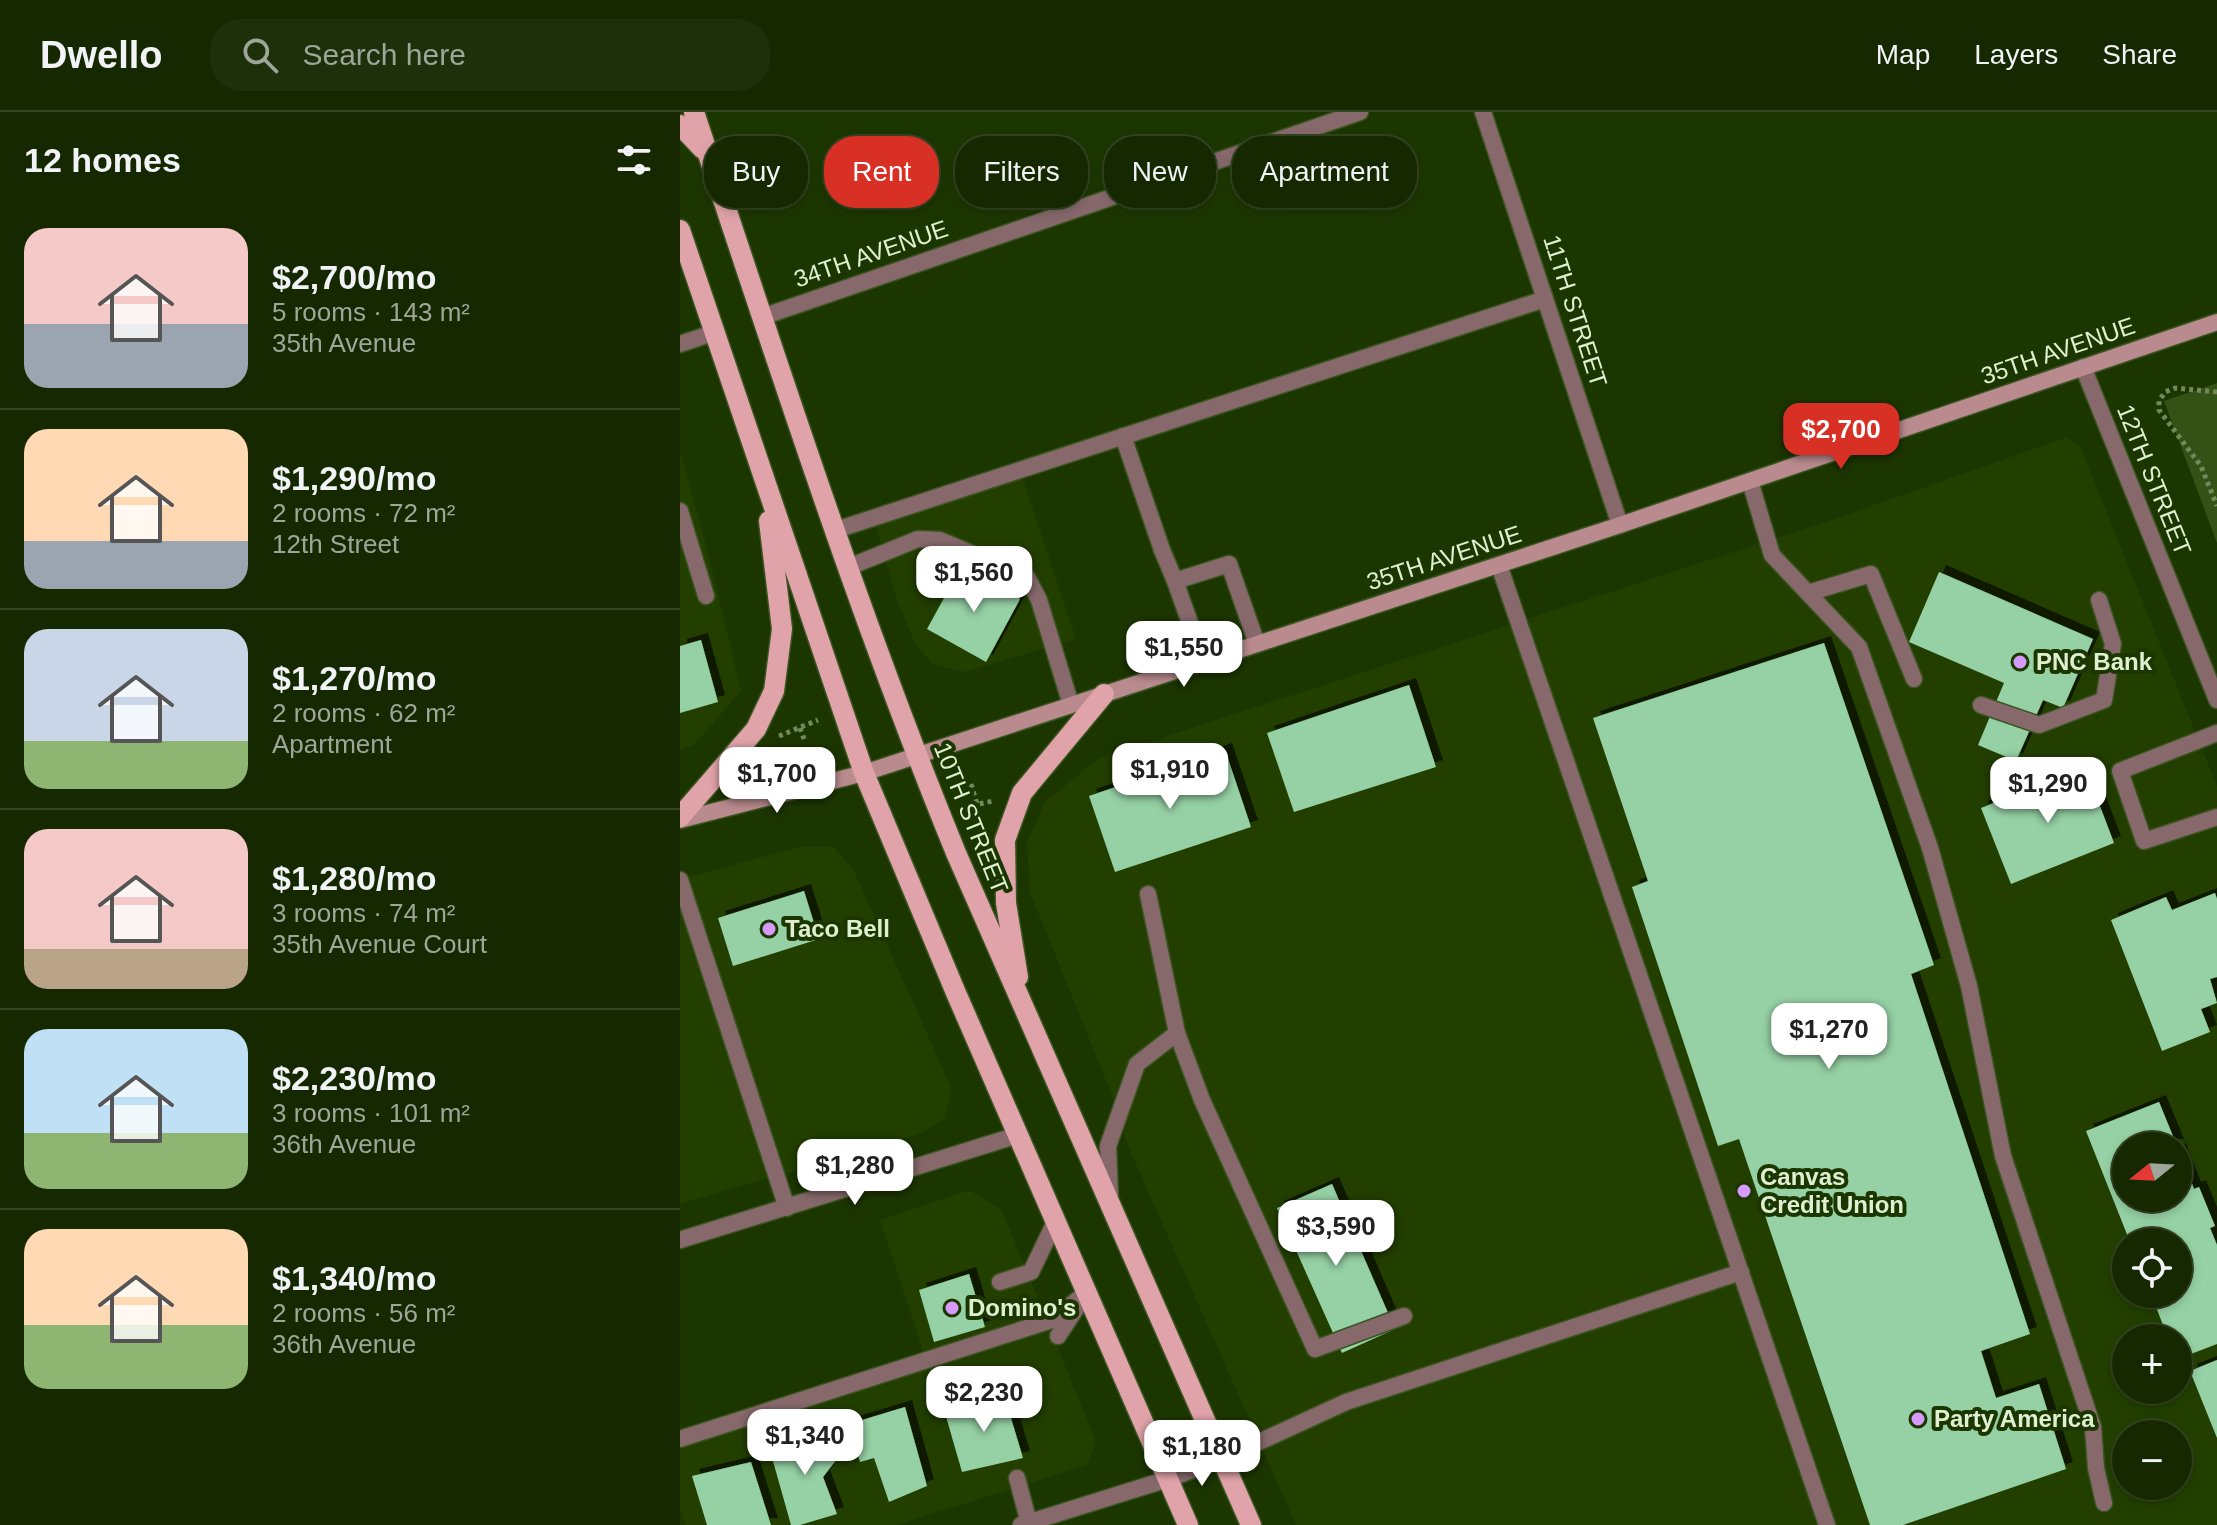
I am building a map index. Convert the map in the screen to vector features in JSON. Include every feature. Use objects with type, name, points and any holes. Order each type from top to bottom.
[{"type":"main road","name":"10TH STREET","points":[[694,112],[704,141]]},
{"type":"main road","points":[[680,125],[704,150]]},
{"type":"main road","name":"10TH STREET","points":[[726,208],[917,756],[1251,1525]]},
{"type":"main road","points":[[680,230],[864,773],[1188,1525]]},
{"type":"main road","name":"35TH AVENUE","points":[[680,818],[864,773],[917,756],[1620,525],[2217,322]]},
{"type":"main road","points":[[680,818],[756,729],[774,691],[782,629],[764,478]]},
{"type":"main road","points":[[1024,1008],[1006,903],[1005,840],[1022,793],[1104,694]]},
{"type":"street","name":"34TH AVENUE","points":[[762,317],[1360,112]]},
{"type":"street","name":"11TH STREET","points":[[1483,112],[1620,525]]},
{"type":"street","points":[[836,530],[1545,299]]},
{"type":"street","points":[[680,344],[713,333]]},
{"type":"street","name":"12TH STREET","points":[[2083,367],[2217,700]]},
{"type":"street","points":[[1123,436],[1204,662]]},
{"type":"street","points":[[1750,481],[1772,555],[1859,647],[1930,848],[1969,986],[2003,1156],[2093,1427],[2096,1468],[2104,1503]]},
{"type":"street","points":[[680,511],[706,596]]},
{"type":"street","points":[[849,567],[918,539],[928,538],[940,540],[1027,577],[1039,600],[1071,705]]},
{"type":"street","points":[[1175,581],[1229,564],[1257,644]]},
{"type":"street","points":[[1499,565],[1827,1525]]},
{"type":"street","points":[[1808,593],[1871,574],[1914,679]]},
{"type":"street","points":[[1981,705],[2039,725],[2104,700],[2113,644],[2099,600]]},
{"type":"street","points":[[2217,733],[2120,771],[2144,841],[2217,817]]},
{"type":"street","points":[[680,880],[787,1208]]},
{"type":"street","points":[[1148,894],[1177,1033],[1202,1100],[1315,1349],[1404,1316]]},
{"type":"street","points":[[1110,1202],[1108,1146],[1137,1064],[1177,1033]]},
{"type":"street","points":[[680,1240],[1018,1135]]},
{"type":"street","points":[[1000,1282],[1031,1272],[1055,1222]]},
{"type":"street","points":[[1017,1478],[1025,1524],[1222,1459],[1346,1402],[1741,1272]]},
{"type":"street","points":[[1058,1336],[1086,1293]]},
{"type":"street","points":[[680,1439],[1052,1320],[1086,1293]]},
{"type":"path","points":[[2217,392],[2175,388],[2165,392],[2159,401],[2159,410],[2201,466],[2217,506]]},
{"type":"path","points":[[771,739],[818,720]]},
{"type":"path","points":[[800,728],[804,739]]},
{"type":"path","points":[[971,784],[977,804]]},
{"type":"path","points":[[951,810],[993,801]]},
{"type":"shaded area","points":[[2217,383],[2217,543],[2164,401]]},
{"type":"shaded area","points":[[2067,437],[2081,448],[2217,786],[2217,1525],[1296,1525],[1128,1146],[1111,1093],[1030,892],[1027,842],[1045,802],[1099,758],[1823,523]]},
{"type":"shaded area","points":[[680,451],[741,691],[695,744],[680,750]]},
{"type":"shaded area","points":[[1020,470],[1076,639],[964,672],[932,664],[914,641],[897,600],[873,517]]},
{"type":"shaded area","points":[[833,846],[853,869],[952,1089],[945,1119],[917,1135],[680,1204],[680,879],[799,847]]},
{"type":"shaded area","points":[[969,1190],[1002,1210],[1096,1442],[1088,1465],[896,1525],[685,1525],[680,1508],[680,1439],[926,1360],[880,1220]]},
{"type":"building","points":[[961,567],[1020,599],[986,662],[927,629]]},
{"type":"building","name":"PNC Bank","points":[[1939,572],[2093,639],[2063,708],[2043,700],[2016,761],[1978,745],[2004,683],[1909,642]]},
{"type":"building","points":[[701,640],[718,702],[680,713],[680,646]]},
{"type":"building","points":[[1824,643],[1934,965],[1911,974],[2030,1334],[1981,1351],[1996,1398],[2039,1384],[2066,1469],[1903,1525],[1870,1525],[1739,1139],[1718,1146],[1632,887],[1648,881],[1593,718]]},
{"type":"building","points":[[1409,685],[1436,767],[1294,812],[1267,733]]},
{"type":"building","points":[[1225,750],[1251,827],[1115,872],[1089,796]]},
{"type":"building","points":[[2085,767],[2114,843],[2011,884],[1981,808]]},
{"type":"building","name":"Taco Bell","points":[[804,891],[819,939],[733,966],[718,918]]},
{"type":"building","points":[[2215,893],[2217,977],[2210,979],[2217,1003],[2201,1009],[2210,1032],[2162,1051],[2111,920],[2166,897],[2172,910]]},
{"type":"building","points":[[2159,1102],[2171,1132],[2112,1132],[2112,1197],[2086,1131]]},
{"type":"building","points":[[1332,1184],[1395,1329],[1342,1353],[1277,1208]]},
{"type":"building","points":[[2192,1184],[2194,1189],[2199,1187],[2215,1226],[2210,1228],[2217,1245],[2217,1344],[2192,1354],[2192,1324],[2163,1324],[2156,1308],[2192,1308],[2192,1228],[2124,1228],[2118,1212],[2192,1212]]},
{"type":"building","name":"Domino's","points":[[969,1274],[985,1327],[934,1342],[919,1290]]},
{"type":"building","points":[[2217,1360],[2217,1438],[2192,1376],[2192,1370]]},
{"type":"building","points":[[1004,1395],[1023,1458],[962,1472],[945,1413]]},
{"type":"building","points":[[905,1407],[927,1486],[889,1502],[874,1458],[860,1462],[849,1424]]},
{"type":"building","points":[[827,1432],[837,1459],[823,1477],[837,1514],[791,1525],[769,1447]]},
{"type":"building","points":[[751,1462],[771,1525],[707,1525],[692,1476]]},
{"type":"place","name":"PNC Bank","points":[[2020,662]]},
{"type":"place","name":"Taco Bell","points":[[769,929]]},
{"type":"place","name":"Canvas Credit Union","points":[[1744,1191]]},
{"type":"place","name":"Domino's","points":[[952,1308]]},
{"type":"place","name":"Party America","points":[[1918,1419]]}]
